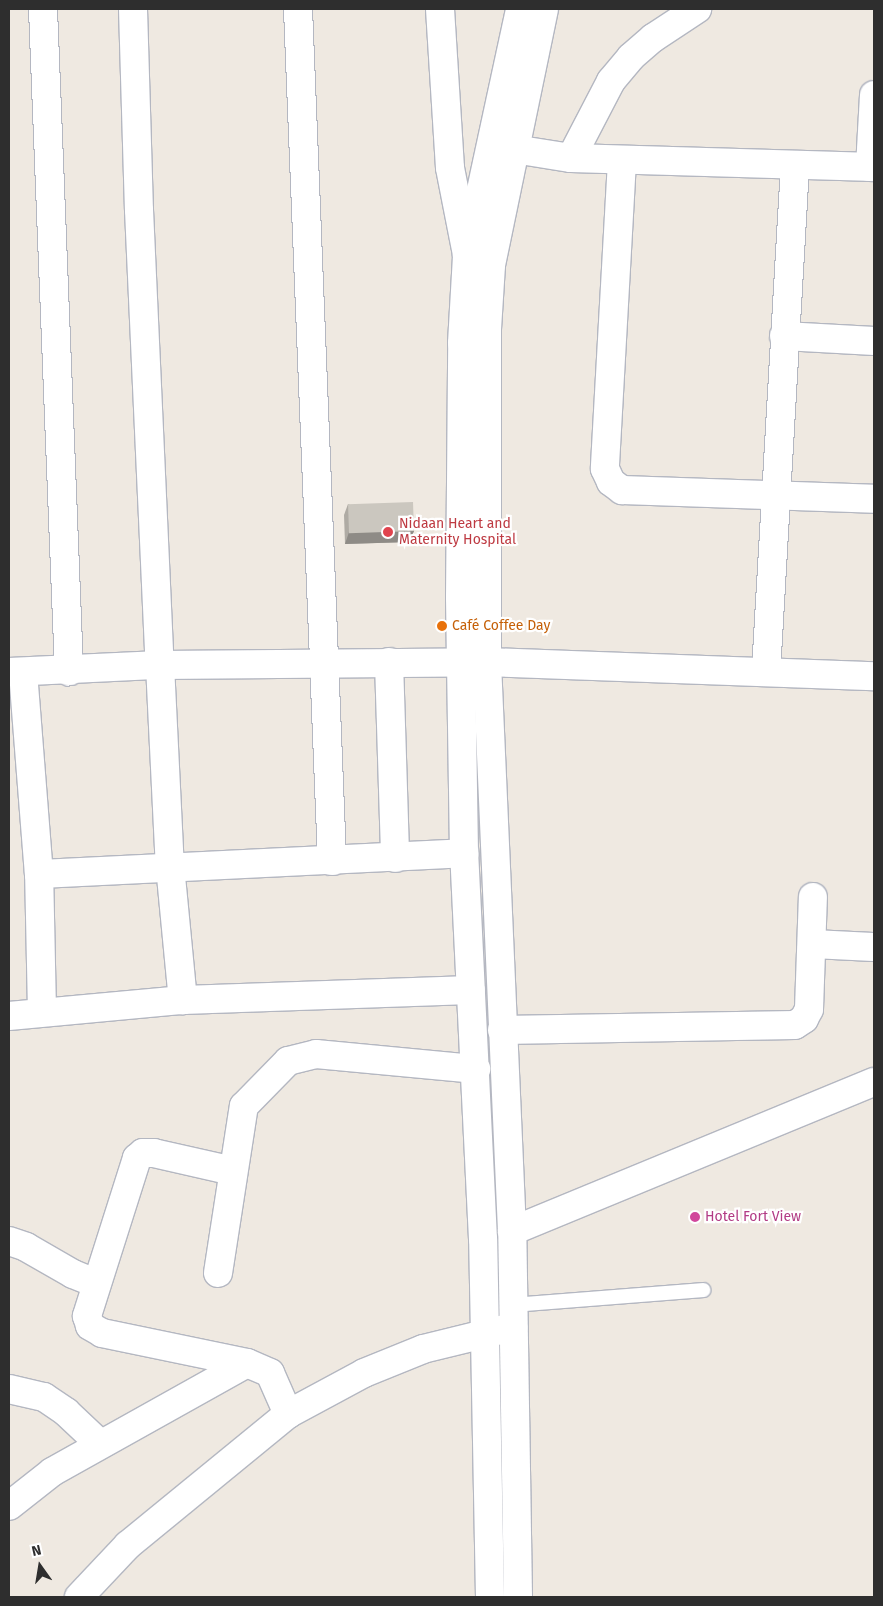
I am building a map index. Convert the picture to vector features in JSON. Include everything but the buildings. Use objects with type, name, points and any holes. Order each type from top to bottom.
[{"type":"street","points":[[43,9],[69,671]]},
{"type":"street","points":[[133,9],[170,866],[183,1000]]},
{"type":"street","points":[[298,9],[326,664],[332,861]]},
{"type":"street","points":[[440,9],[450,168],[466,255],[462,353],[474,662],[502,1030],[512,1232],[518,1597]]},
{"type":"street","points":[[490,1597],[483,1334],[483,1240],[464,853],[491,265],[503,144],[520,9]]},
{"type":"street","points":[[466,255],[503,144],[544,9]]},
{"type":"street","points":[[571,158],[611,81],[630,57],[653,38],[697,9]]},
{"type":"street","points":[[503,144],[571,158],[872,167],[874,96]]},
{"type":"street","points":[[622,161],[605,469],[611,482],[622,490],[874,499]]},
{"type":"street","points":[[766,672],[795,166]]},
{"type":"street","points":[[466,255],[491,265]]},
{"type":"street","points":[[784,336],[874,341]]},
{"type":"street","points":[[389,662],[395,858]]},
{"type":"street","points":[[42,1012],[39,874],[16,672],[69,671],[160,665],[474,662],[874,676]]},
{"type":"street","points":[[39,874],[170,866],[395,858],[464,853]]},
{"type":"street","points":[[502,1030],[795,1026],[804,1019],[809,1008],[813,897]]},
{"type":"street","points":[[812,944],[874,947]]},
{"type":"street","points":[[9,1016],[183,1000],[471,990]]},
{"type":"street","points":[[218,1273],[244,1106],[265,1082],[298,1057],[316,1054],[346,1055],[476,1069]]},
{"type":"street","points":[[512,1232],[874,1082]]},
{"type":"street","points":[[233,1171],[154,1153],[143,1153],[137,1158],[95,1283],[86,1316],[90,1326],[102,1334],[247,1363],[270,1373],[288,1414]]},
{"type":"street","points":[[9,1241],[26,1247],[74,1274],[95,1283]]},
{"type":"street","points":[[79,1597],[128,1545],[288,1414],[364,1373],[423,1350],[483,1334],[513,1316]]},
{"type":"street","points":[[9,1506],[52,1472],[247,1363]]},
{"type":"street","points":[[9,1389],[44,1397],[66,1412],[100,1444]]},
{"type":"lane","points":[[513,1316],[703,1290]]},
{"type":"place","name":"Nidaan Heart and Maternity Hospital","points":[[388,532]]},
{"type":"place","name":"Café Coffee Day","points":[[442,626]]},
{"type":"place","name":"Hotel Fort View","points":[[695,1217]]}]
